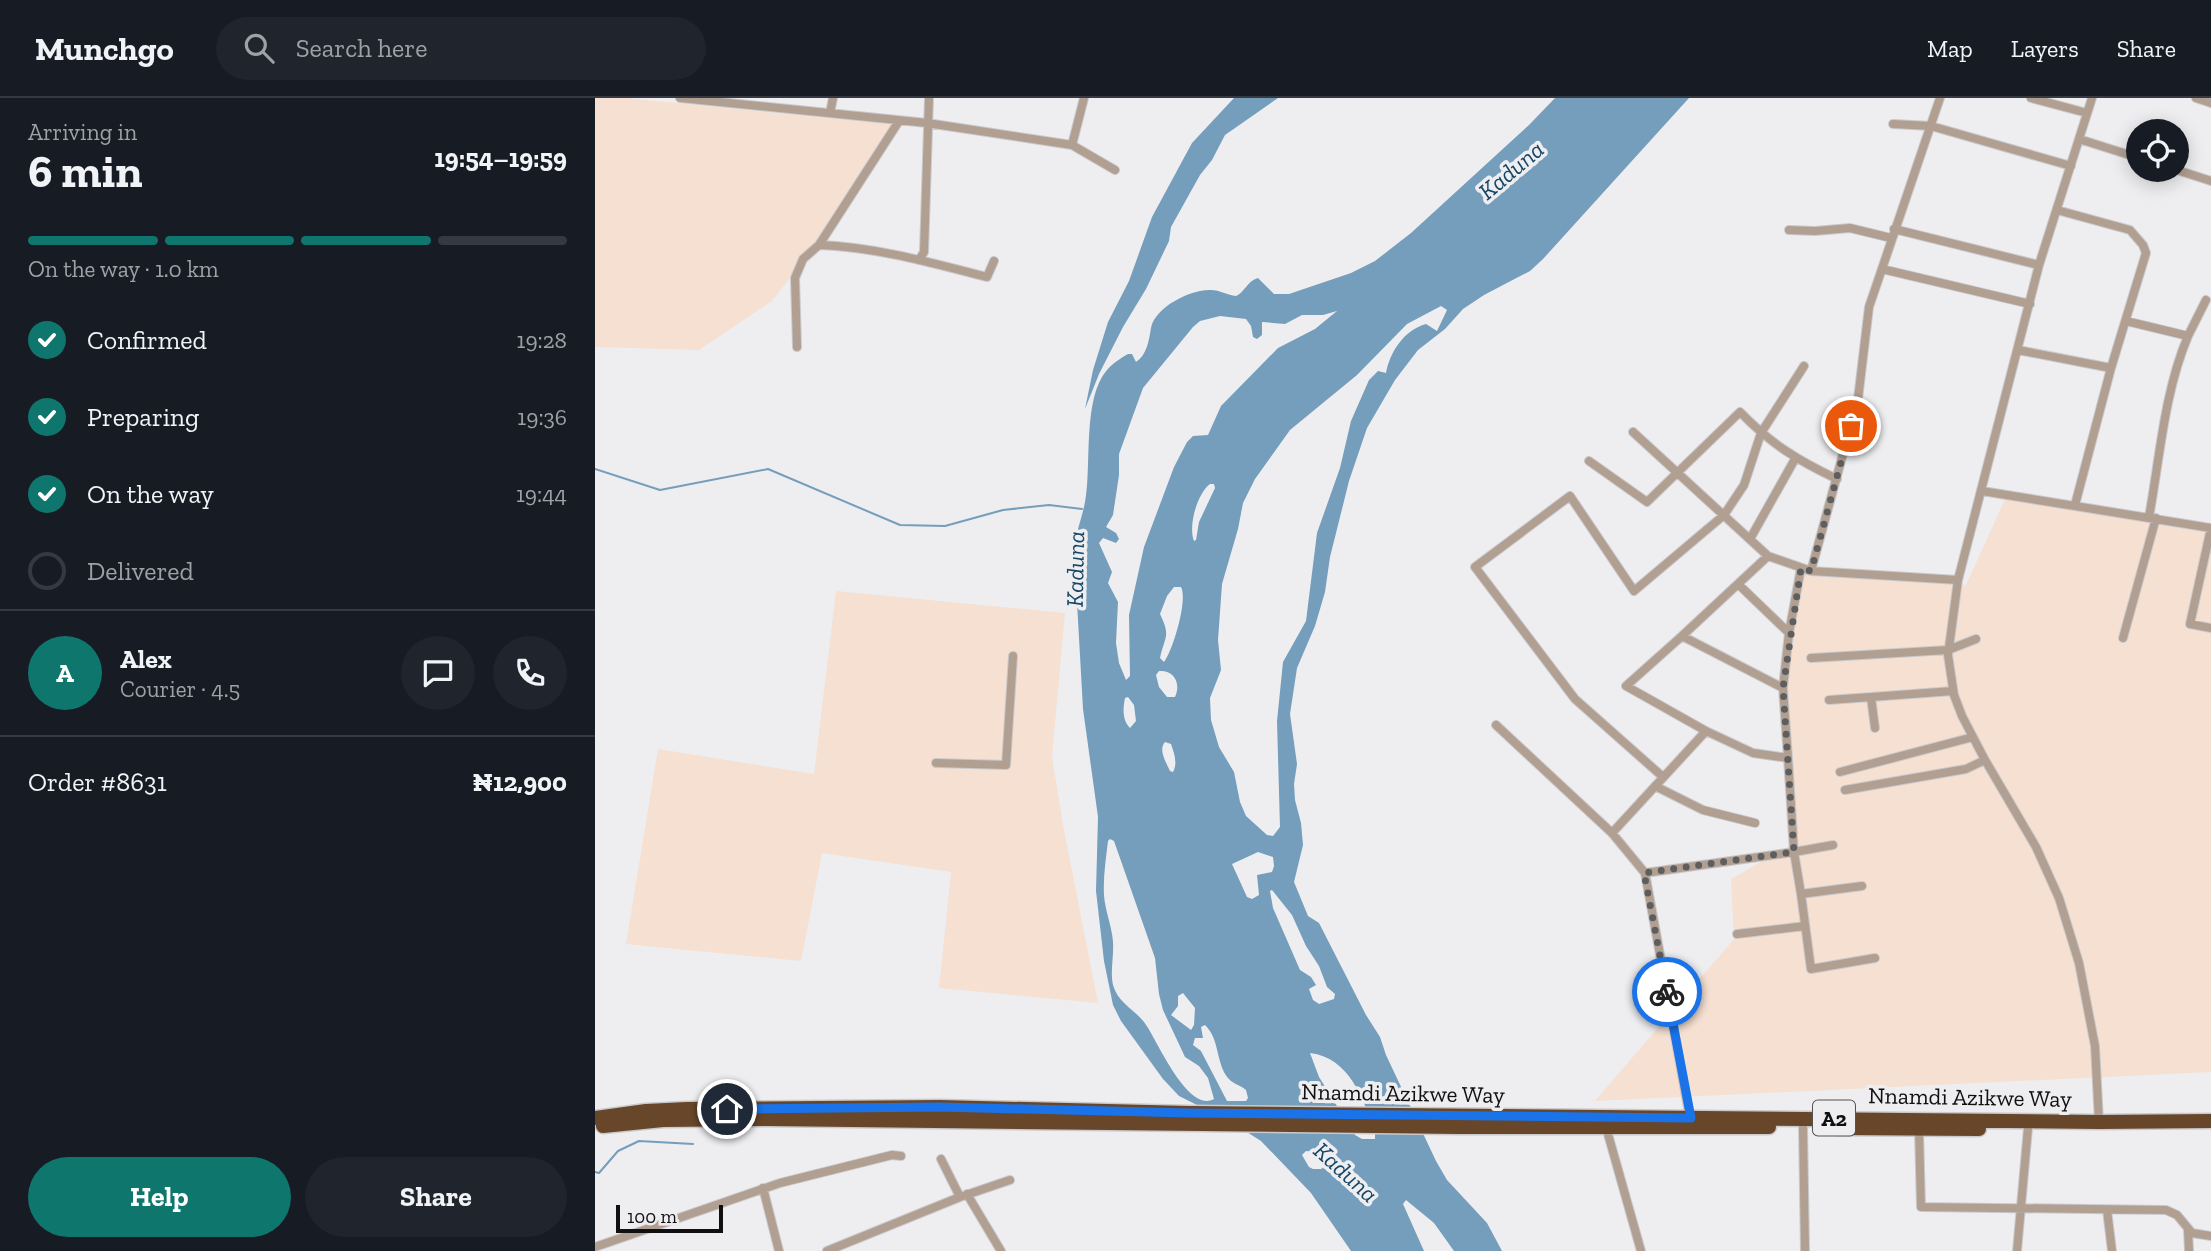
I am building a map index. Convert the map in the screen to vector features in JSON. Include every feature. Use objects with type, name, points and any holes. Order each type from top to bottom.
[{"type":"highway","name":"Nnamdi Azikwe Way","points":[[595,1118],[646,1111],[940,1107],[1189,1119]]},
{"type":"highway","name":"Nnamdi Azikwe Way","points":[[595,1127],[706,1119],[1458,1121],[1691,1118],[2211,1121]]},
{"type":"highway","name":"Nnamdi Azikwe Way","points":[[1458,1121],[1606,1127],[2211,1130]]},
{"type":"street","points":[[680,98],[770,103],[1072,145],[1115,170]]},
{"type":"street","points":[[830,113],[833,98]]},
{"type":"street","points":[[919,260],[924,252],[929,98]]},
{"type":"street","points":[[1072,145],[1084,98]]},
{"type":"street","points":[[1811,571],[1858,399],[1870,307],[1940,98]]},
{"type":"street","points":[[2031,98],[2087,113]]},
{"type":"street","points":[[2092,98],[2039,265],[1958,580],[1948,650],[1953,691],[1973,737],[2036,846],[2059,898],[2079,963],[2095,1046],[2099,1122]]},
{"type":"street","points":[[2196,98],[2211,103]]},
{"type":"street","points":[[797,347],[795,278],[803,259],[819,244],[899,121]]},
{"type":"street","points":[[1893,124],[1931,126],[2070,166]]},
{"type":"street","points":[[2079,139],[2126,154]]},
{"type":"street","points":[[2189,174],[2211,181]]},
{"type":"street","points":[[2057,210],[2130,230],[2143,245],[2146,253],[2111,368],[2075,505]]},
{"type":"street","points":[[1789,230],[1850,228],[1891,238]]},
{"type":"street","points":[[1894,229],[2039,265]]},
{"type":"street","points":[[819,244],[919,260],[987,277],[994,261]]},
{"type":"street","points":[[1882,269],[2030,304]]},
{"type":"street","points":[[2123,638],[2153,517],[2170,391],[2178,358],[2206,300]]},
{"type":"street","points":[[2126,321],[2188,337]]},
{"type":"street","points":[[2018,350],[2111,368]]},
{"type":"street","points":[[1663,777],[1575,699],[1475,567],[1570,496],[1634,591],[1724,515],[1744,485],[1761,433],[1804,366]]},
{"type":"street","points":[[1588,461],[1647,502],[1740,412],[1761,433],[1795,458],[1837,479]]},
{"type":"street","points":[[1633,432],[1768,556],[1811,571],[1958,580]]},
{"type":"street","points":[[1750,539],[1795,458]]},
{"type":"street","points":[[1982,491],[2211,528],[2190,624],[2211,628]]},
{"type":"street","points":[[1768,556],[1626,686],[1706,732],[1753,753],[1788,758]]},
{"type":"street","points":[[1801,568],[1789,633],[1783,688],[1794,852],[1811,969],[1875,958]]},
{"type":"street","points":[[1738,584],[1789,633]]},
{"type":"street","points":[[1682,636],[1783,688]]},
{"type":"street","points":[[1811,657],[1948,650],[1976,639]]},
{"type":"street","points":[[936,763],[1006,765],[1013,656]]},
{"type":"street","points":[[1829,700],[1953,691]]},
{"type":"street","points":[[1871,697],[1875,729]]},
{"type":"street","points":[[1496,725],[1612,833],[1644,873],[1691,1118]]},
{"type":"street","points":[[1612,833],[1706,732]]},
{"type":"street","points":[[1840,772],[1973,737]]},
{"type":"street","points":[[1845,790],[1966,769],[1985,760]]},
{"type":"street","points":[[1655,786],[1703,810],[1755,823]]},
{"type":"street","points":[[1644,873],[1833,845]]},
{"type":"street","points":[[1801,894],[1862,886]]},
{"type":"street","points":[[1737,934],[1805,926]]},
{"type":"street","points":[[1606,1127],[1641,1251]]},
{"type":"street","points":[[1803,1127],[1805,1251]]},
{"type":"street","points":[[2017,1251],[2028,1128]]},
{"type":"street","points":[[1919,1130],[1921,1208],[2166,1210],[2177,1215],[2187,1230],[2189,1251]]},
{"type":"street","points":[[595,1247],[763,1188],[892,1155],[901,1156]]},
{"type":"street","points":[[941,1159],[1001,1251]]},
{"type":"street","points":[[827,1251],[1010,1180]]},
{"type":"street","points":[[763,1188],[779,1251]]},
{"type":"street","points":[[2107,1210],[2112,1251]]},
{"type":"street","points":[[2187,1230],[2201,1236],[2211,1236]]},
{"type":"shaded area","points":[[595,98],[627,98],[898,125],[856,194],[772,301],[699,350],[595,347]]},
{"type":"shaded area","points":[[2006,497],[2211,533],[2211,1072],[1595,1101],[1734,939],[1731,879],[1789,846],[1783,701],[1779,676],[1800,574],[1805,568],[1966,585]]},
{"type":"shaded area","points":[[836,591],[1065,613],[1052,757],[1098,1003],[939,988],[951,872],[822,853],[801,961],[626,944],[658,749],[814,774]]},
{"type":"water","points":[[1234,98],[1278,98],[1225,135],[1212,160],[1200,175],[1171,227],[1169,241],[1099,374],[1085,409],[1093,370],[1108,322],[1129,281],[1152,217],[1192,143]]},
{"type":"water","name":"Kaduna","points":[[1555,98],[1689,98],[1543,259],[1530,271],[1463,309],[1445,329],[1418,350],[1395,380],[1367,428],[1349,481],[1330,557],[1325,592],[1315,626],[1297,668],[1290,714],[1297,764],[1295,800],[1303,845],[1294,882],[1308,916],[1319,923],[1380,1037],[1436,1161],[1447,1180],[1487,1223],[1502,1251],[1454,1251],[1434,1223],[1406,1200],[1403,1204],[1424,1251],[1351,1251],[1311,1193],[1261,1141],[1231,1122],[1179,1096],[1163,1079],[1121,1021],[1113,1005],[1104,961],[1096,891],[1098,817],[1083,709],[1074,549],[1087,487],[1091,415],[1099,383],[1107,370],[1128,354],[1132,354],[1136,362],[1140,359],[1147,347],[1154,320],[1174,301],[1192,293],[1209,290],[1236,296],[1258,278],[1274,294],[1289,294],[1351,273],[1375,261],[1411,233]],"holes":[[[1441,306],[1447,310],[1437,331],[1426,324],[1411,331],[1399,343],[1386,373],[1378,371],[1369,380],[1351,421],[1340,468],[1317,533],[1306,621],[1283,662],[1277,721],[1280,827],[1273,836],[1267,835],[1246,816],[1240,802],[1234,772],[1219,747],[1211,720],[1210,698],[1221,670],[1218,640],[1222,584],[1243,503],[1255,479],[1290,430],[1357,375],[1407,324]],[[1337,311],[1315,329],[1278,348],[1221,406],[1208,435],[1193,436],[1187,442],[1174,467],[1144,547],[1129,615],[1130,676],[1126,680],[1119,663],[1116,643],[1118,602],[1108,583],[1112,572],[1099,543],[1103,538],[1116,543],[1119,539],[1116,533],[1106,527],[1113,515],[1119,454],[1143,388],[1200,321],[1220,316],[1246,319],[1251,326],[1253,337],[1257,339],[1262,335],[1262,322],[1285,324],[1302,315],[1323,315]],[[1210,484],[1214,484],[1215,488],[1199,522],[1194,541],[1193,519],[1201,495]],[[1174,587],[1181,587],[1183,603],[1179,625],[1164,662],[1160,658],[1166,636],[1160,614],[1167,596]],[[1159,671],[1173,675],[1177,683],[1175,697],[1167,697],[1159,687],[1156,675]],[[1128,697],[1134,705],[1136,721],[1130,728],[1124,718],[1125,698]],[[1165,742],[1171,744],[1175,762],[1173,772],[1170,771],[1162,752]],[[1110,839],[1114,841],[1155,958],[1163,1010],[1185,1057],[1199,1066],[1208,1078],[1214,1099],[1204,1101],[1183,1085],[1144,1022],[1115,991],[1112,975],[1112,936],[1104,895],[1104,874]],[[1258,852],[1273,857],[1274,866],[1272,872],[1257,875],[1259,895],[1252,899],[1247,897],[1232,864]],[[1272,890],[1292,915],[1327,987],[1335,994],[1334,999],[1319,1004],[1313,1000],[1309,989],[1316,985],[1311,977],[1300,970],[1273,908]],[[1183,993],[1195,1008],[1194,1025],[1191,1030],[1171,1015],[1178,1006],[1178,996]],[[1205,1025],[1214,1038],[1222,1068],[1231,1081],[1246,1090],[1246,1101],[1227,1101],[1201,1051],[1193,1045],[1195,1038],[1203,1038],[1201,1027]],[[1310,1053],[1324,1056],[1335,1063],[1353,1082],[1375,1132],[1375,1139],[1362,1139],[1355,1135],[1319,1077]],[[1306,1151],[1326,1153],[1331,1158],[1321,1169],[1313,1169],[1302,1155]]]},
{"type":"waterway","points":[[595,469],[660,490],[768,469],[900,525],[945,526],[1003,510],[1049,505],[1082,509]]},
{"type":"waterway","points":[[595,1172],[599,1173],[618,1151],[639,1141],[693,1144]]},
{"type":"way so far","points":[[1667,992],[1644,873],[1794,852],[1783,688],[1784,665],[1801,568],[1811,571],[1851,426]]},
{"type":"route","points":[[727,1109],[940,1107],[1189,1113],[1691,1118],[1667,992]]}]
